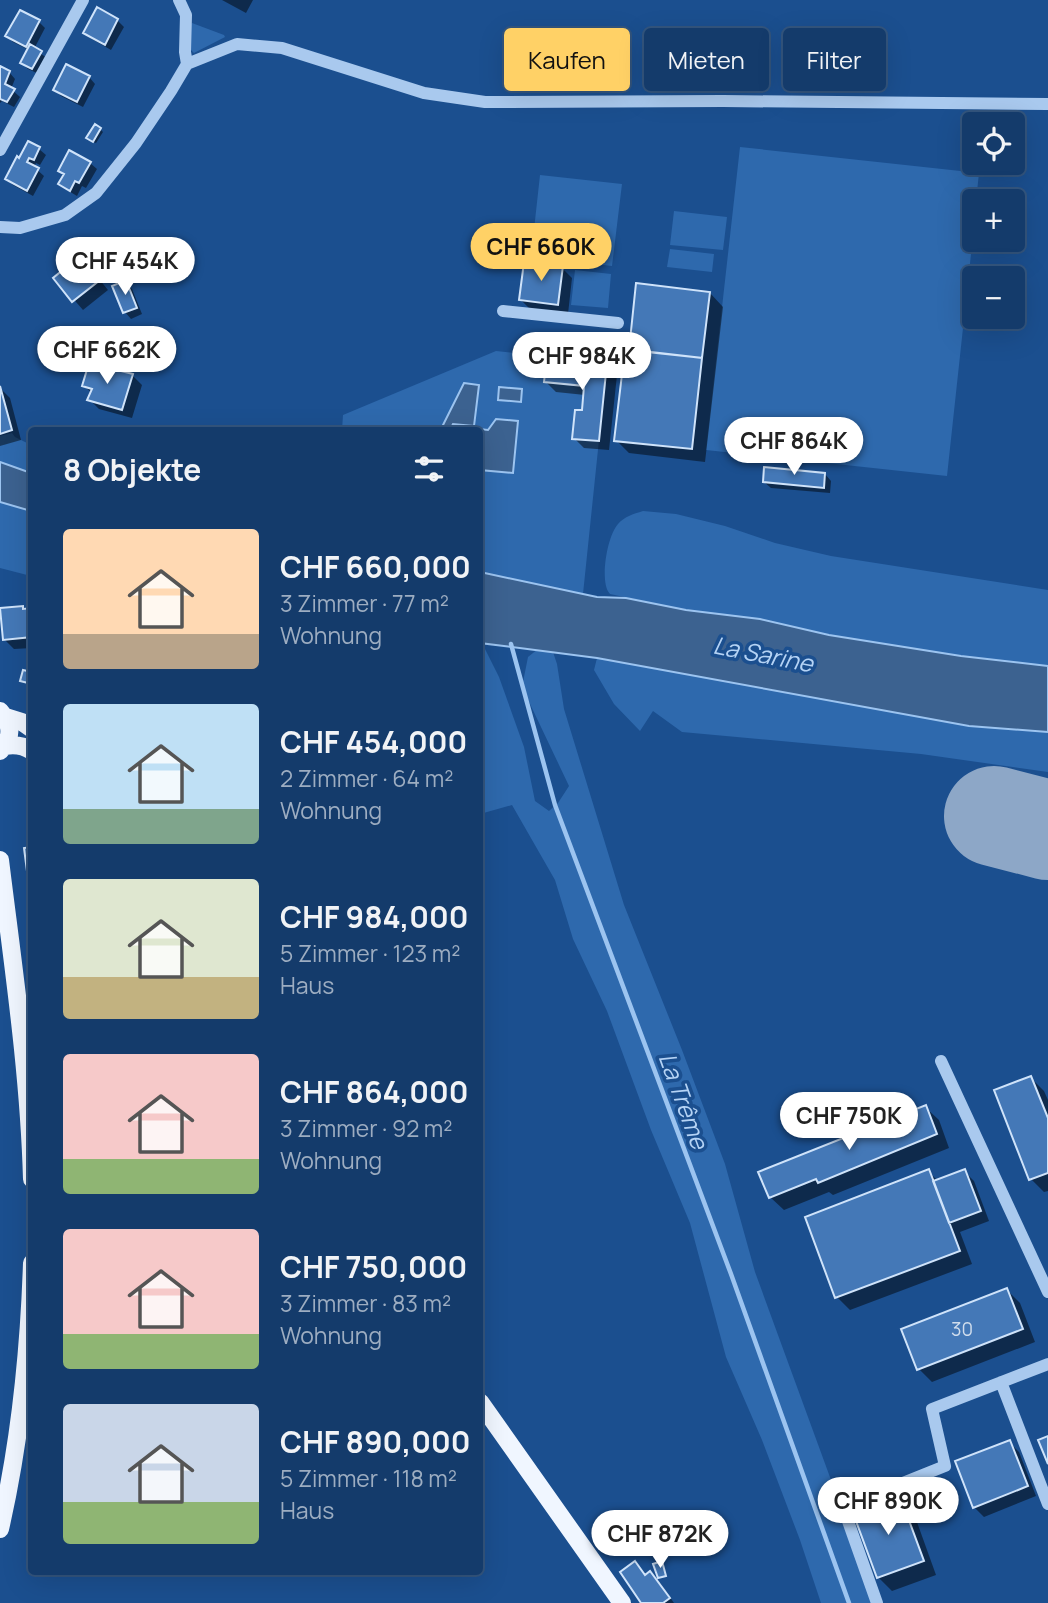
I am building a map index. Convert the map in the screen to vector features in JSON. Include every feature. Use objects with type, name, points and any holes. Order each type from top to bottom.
[{"type":"main road","points":[[3,714],[28,726]]},
{"type":"main road","points":[[2,749],[10,731],[3,714]]},
{"type":"main road","points":[[2,749],[14,745],[28,749]]},
{"type":"main road","points":[[0,860],[28,1098]]},
{"type":"main road","points":[[0,1530],[12,1471],[28,1329]]},
{"type":"main road","points":[[483,1406],[622,1603]]},
{"type":"street","points":[[0,150],[83,0]]},
{"type":"street","points":[[183,3],[186,15],[187,64]]},
{"type":"street","points":[[0,228],[20,228],[65,215],[96,193],[136,143],[187,64],[237,44],[282,47],[424,93],[486,107],[723,100],[1048,104]]},
{"type":"street","points":[[503,311],[618,323]]},
{"type":"street","points":[[941,1061],[1048,1292]]},
{"type":"street","points":[[877,1603],[843,1507],[945,1466],[932,1409],[1048,1364]]},
{"type":"street","points":[[1001,1382],[1048,1504]]},
{"type":"shaded area","points":[[192,23],[225,37],[194,53],[191,50]]},
{"type":"shaded area","points":[[740,147],[979,175],[977,189],[962,189],[962,252],[971,252],[970,266],[962,266],[963,329],[947,476],[706,450]]},
{"type":"shaded area","points":[[540,175],[622,184],[612,266],[531,257]]},
{"type":"shaded area","points":[[674,211],[727,217],[723,250],[670,245]]},
{"type":"shaded area","points":[[670,249],[714,254],[712,272],[667,267]]},
{"type":"shaded area","points":[[575,270],[611,274],[608,308],[571,305]]},
{"type":"shaded area","points":[[496,351],[607,363],[583,594],[483,573],[483,427],[342,427],[343,415]]},
{"type":"shaded area","points":[[12,433],[28,444],[28,472],[0,462],[0,436]]},
{"type":"shaded area","points":[[0,502],[28,510],[28,575],[0,568]]},
{"type":"shaded area","points":[[643,511],[676,514],[831,556],[1048,590],[1048,666],[961,656],[829,635],[760,619],[686,610],[610,594],[605,570],[614,530],[629,516]]},
{"type":"shaded area","points":[[483,645],[499,677],[524,747],[535,801],[549,811],[569,786],[522,687],[528,657],[538,649],[553,652],[564,709],[624,905],[725,1164],[755,1272],[876,1603],[821,1603],[762,1440],[726,1357],[690,1223],[651,1130],[607,1011],[573,939],[555,880],[512,805],[483,813]]},
{"type":"shaded area","points":[[597,658],[969,726],[1048,732],[1048,772],[921,754],[682,732],[653,711],[640,731],[614,704],[594,670]]},
{"type":"water","points":[[464,383],[479,385],[474,426],[443,425]]},
{"type":"water","points":[[499,387],[522,389],[521,402],[498,400]]},
{"type":"water","points":[[496,419],[518,421],[513,473],[483,470],[483,429],[488,430]]},
{"type":"water","points":[[0,462],[28,472],[28,510],[0,502]]},
{"type":"water","name":"La Sarine","points":[[483,573],[597,597],[626,598],[686,610],[760,619],[829,635],[961,656],[1048,666],[1048,732],[969,726],[597,658],[483,643]]},
{"type":"building","points":[[97,7],[118,19],[105,45],[83,33]]},
{"type":"building","points":[[20,10],[40,20],[26,47],[5,36]]},
{"type":"building","points":[[30,44],[42,51],[32,69],[20,63]]},
{"type":"building","points":[[66,64],[90,76],[77,102],[53,90]]},
{"type":"building","points":[[0,66],[10,71],[5,84],[15,89],[7,102],[0,99]]},
{"type":"building","points":[[95,124],[101,128],[93,142],[86,138]]},
{"type":"building","points":[[28,141],[40,147],[34,160],[29,158],[27,162],[39,168],[27,191],[5,179]]},
{"type":"building","points":[[69,150],[91,162],[79,183],[75,181],[70,191],[58,184],[64,174],[58,171]]},
{"type":"building","points":[[80,256],[100,280],[72,302],[53,278]]},
{"type":"building","points":[[524,262],[563,266],[558,305],[519,300]]},
{"type":"building","points":[[126,280],[137,308],[123,313],[112,286]]},
{"type":"building","points":[[636,283],[710,292],[702,358],[629,350]]},
{"type":"building","points":[[625,349],[702,358],[692,449],[614,441]]},
{"type":"building","points":[[547,357],[607,363],[599,441],[572,439],[575,410],[582,410],[584,386],[544,382]]},
{"type":"building","points":[[89,363],[133,374],[122,410],[87,400],[92,389],[82,386]]},
{"type":"building","points":[[0,386],[12,430],[0,434]]},
{"type":"building","points":[[764,467],[825,473],[824,488],[763,482]]},
{"type":"building","points":[[23,606],[23,609],[28,608],[28,637],[3,640],[0,608]]},
{"type":"building","points":[[23,670],[28,671],[28,683],[20,681]]},
{"type":"building","points":[[24,848],[28,848],[28,879]]},
{"type":"building","points":[[1031,1076],[1048,1118],[1048,1173],[1029,1180],[994,1090]]},
{"type":"building","points":[[926,1105],[937,1134],[818,1183],[816,1179],[769,1198],[758,1172]]},
{"type":"building","points":[[929,1169],[960,1251],[835,1298],[805,1217]]},
{"type":"building","points":[[965,1169],[981,1211],[949,1223],[933,1181]]},
{"type":"building","points":[[1007,1288],[1023,1329],[917,1370],[901,1329]]},
{"type":"building","points":[[1048,1436],[1048,1464],[1038,1440]]},
{"type":"building","points":[[1010,1440],[1028,1486],[973,1508],[955,1461]]},
{"type":"building","points":[[900,1496],[924,1561],[877,1578],[853,1513]]},
{"type":"building","points":[[664,1548],[667,1556],[659,1559],[656,1551]]},
{"type":"building","points":[[635,1561],[645,1575],[650,1571],[670,1598],[663,1603],[641,1603],[620,1572]]},
{"type":"building","points":[[662,1561],[666,1576],[658,1578],[653,1564]]},
{"type":"waterway","name":"La Trême","points":[[511,644],[555,805],[731,1274],[849,1603]]},
{"type":"runway","points":[[994,816],[1048,830]]}]
